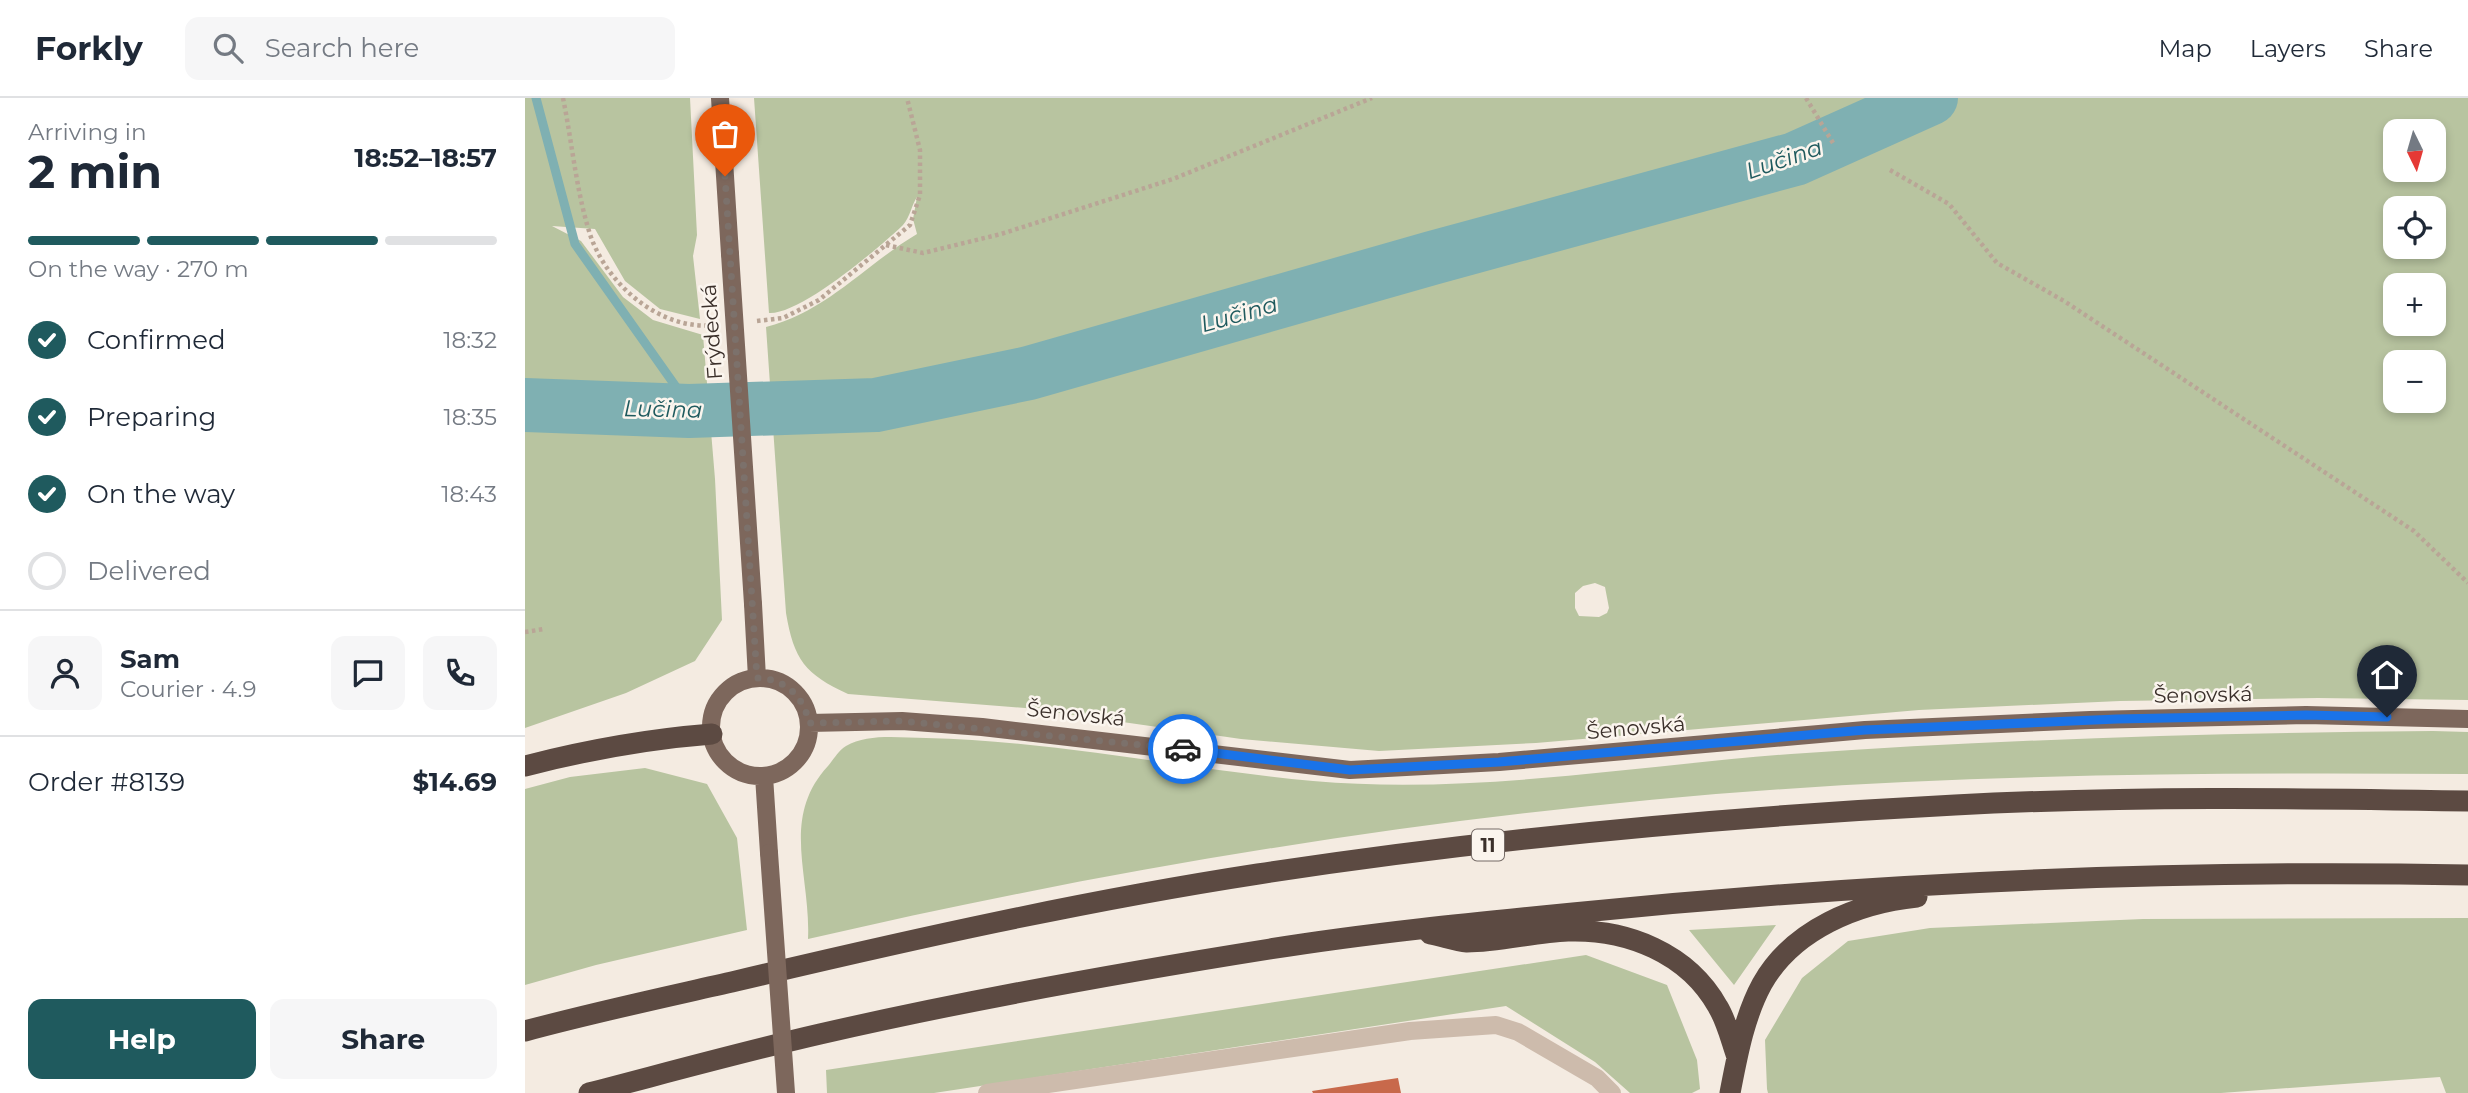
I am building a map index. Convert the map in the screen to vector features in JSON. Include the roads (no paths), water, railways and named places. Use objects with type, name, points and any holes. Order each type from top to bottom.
[{"type":"highway","points":[[525,766],[590,750],[660,738],[712,734]]},
{"type":"highway","name":"11","points":[[525,1031],[821,961],[1062,909],[1257,874],[1419,853],[1699,823],[1955,805],[2151,799],[2468,801]]},
{"type":"highway","points":[[589,1093],[820,1034],[1078,982],[1271,949],[1411,930],[1706,899],[1866,887],[2026,879],[2348,873],[2468,875]]},
{"type":"highway","points":[[1730,1093],[1737,1057],[1756,996],[1766,977],[1781,959],[1823,925],[1864,907],[1893,900],[1967,891],[2026,879]]},
{"type":"highway","points":[[1411,930],[1466,942],[1569,931],[1607,933],[1638,941],[1679,962],[1700,981],[1722,1014],[1737,1057]]},
{"type":"main road","name":"Frýdecká","points":[[720,98],[757,678]]},
{"type":"main road","points":[[757,678],[776,681],[793,690],[804,705],[809,723],[807,742],[798,759],[783,771],[764,776],[733,768],[721,756],[712,734],[715,707],[725,692],[740,682],[757,678]]},
{"type":"main road","name":"Šenovská","points":[[809,723],[902,721],[982,727],[1350,770],[1499,762],[1865,730],[2076,720],[2306,715],[2468,719]]},
{"type":"main road","points":[[764,776],[786,1093]]},
{"type":"lane","points":[[987,1093],[1410,1031],[1496,1025],[1518,1031],[1597,1079],[1612,1093]]},
{"type":"waterway","points":[[536,98],[575,244],[679,391],[689,411]]},
{"type":"waterway","name":"Lučina","points":[[525,405],[689,411],[876,405],[1029,373],[1432,258],[1795,159],[1931,98]]}]
